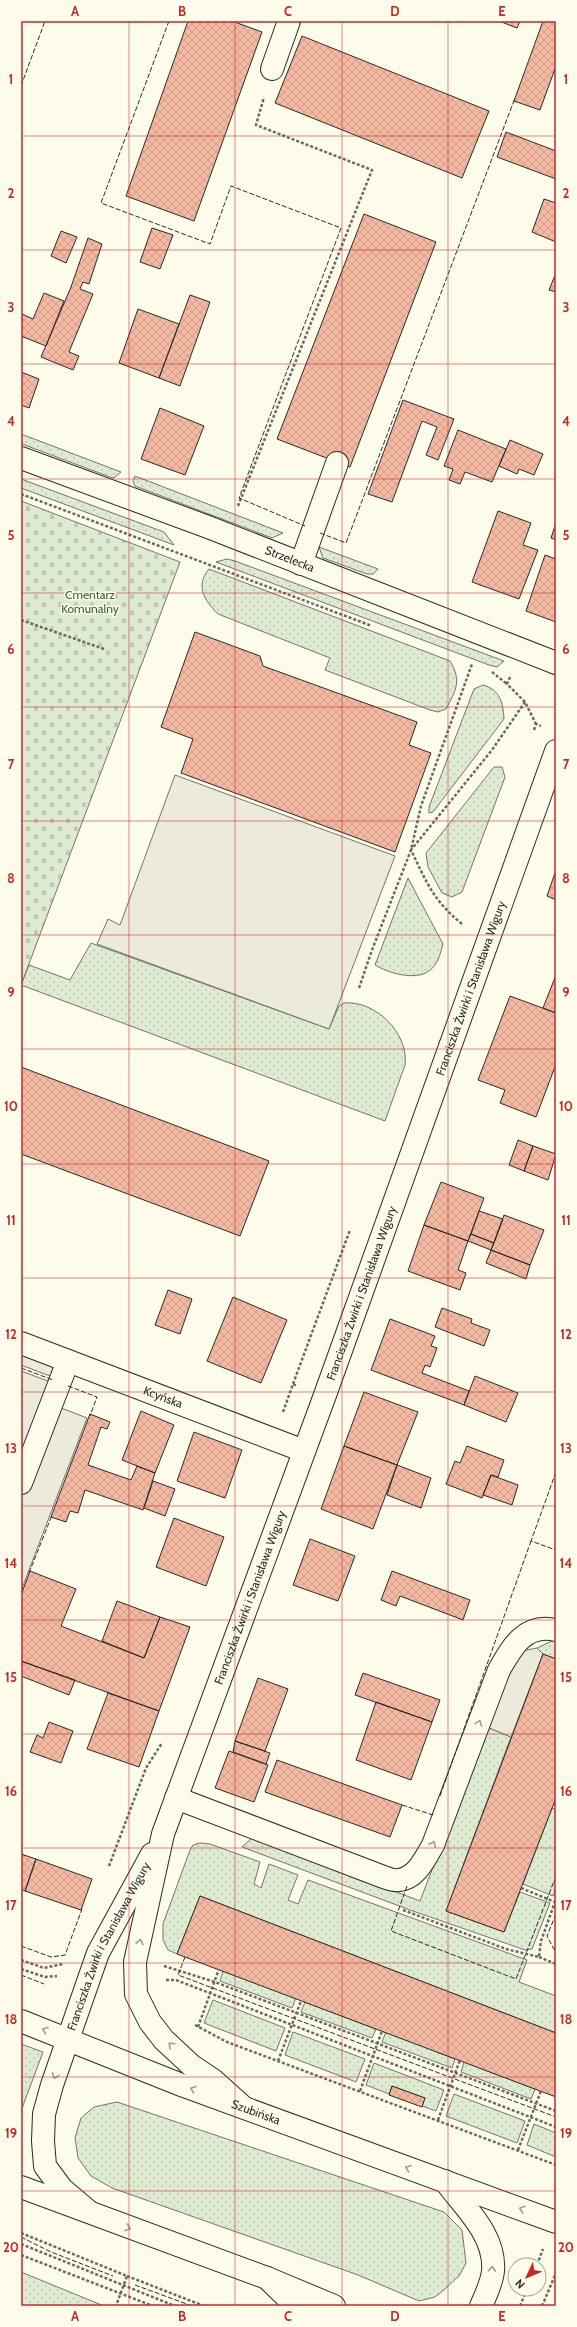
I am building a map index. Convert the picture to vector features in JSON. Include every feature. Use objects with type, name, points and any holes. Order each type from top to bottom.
[{"type":"street","points":[[272,69],[289,21]]},
{"type":"street","name":"Strzelecka","points":[[21,458],[301,564],[556,663]]},
{"type":"street","points":[[301,564],[337,463]]},
{"type":"street","name":"Franciszka Żwirki i Stanisława Wigury","points":[[243,2107],[213,2080],[192,2066],[164,2040],[150,2022],[140,2005],[136,1994],[134,1980],[135,1962],[163,1834],[304,1451],[556,751]]},
{"type":"street","name":"Kcyńska","points":[[21,1343],[304,1451]]},
{"type":"street","points":[[21,1483],[68,1361]]},
{"type":"street","points":[[176,1798],[380,1876],[399,1881],[411,1876],[421,1866],[433,1845],[499,1670],[514,1644],[530,1631],[556,1630]]},
{"type":"street","name":"Franciszka Żwirki i Stanisława Wigury","points":[[68,2040],[98,1953],[163,1834]]},
{"type":"street","name":"Szubińska","points":[[21,2021],[243,2107],[556,2222]]},
{"type":"street","points":[[68,2040],[52,2085],[44,2114],[42,2141],[45,2166],[62,2189],[92,2214]]},
{"type":"street","points":[[445,2181],[478,2224],[487,2238],[492,2254],[492,2272],[481,2306]]},
{"type":"street","points":[[21,2187],[267,2278],[334,2306]]},
{"type":"street","points":[[267,2278],[296,2306]]},
{"type":"path","points":[[237,509],[372,170],[256,125],[272,69]]},
{"type":"path","points":[[21,494],[375,627]]},
{"type":"path","points":[[21,620],[104,649]]},
{"type":"path","points":[[507,684],[519,648]]},
{"type":"path","points":[[464,661],[478,667]]},
{"type":"path","points":[[359,988],[372,950],[411,850],[422,806],[472,664]]},
{"type":"path","points":[[485,670],[507,684],[525,702],[536,724]]},
{"type":"path","points":[[411,850],[492,750],[525,702]]},
{"type":"path","points":[[411,850],[427,883],[442,907],[463,925]]},
{"type":"path","points":[[108,1870],[146,1768],[163,1742]]},
{"type":"path","points":[[522,1888],[555,1902]]},
{"type":"path","points":[[539,1956],[556,1964]]},
{"type":"path","points":[[172,1967],[556,2112]]},
{"type":"path","points":[[198,2027],[219,1969]]},
{"type":"path","points":[[134,1980],[176,1980],[531,2116],[556,2127]]},
{"type":"path","points":[[278,2061],[301,2001]]},
{"type":"path","points":[[193,2024],[226,2042],[556,2165]]},
{"type":"path","points":[[360,2091],[382,2031]]},
{"type":"path","points":[[438,2120],[460,2060]]},
{"type":"path","points":[[518,2150],[542,2091]]},
{"type":"path","points":[[21,2233],[204,2306]]},
{"type":"path","points":[[21,2244],[175,2306]]},
{"type":"path","points":[[21,2255],[120,2295],[153,2306]]},
{"type":"path","points":[[542,2306],[556,2273]]},
{"type":"path","points":[[116,2306],[127,2276]]},
{"type":"green space","points":[[21,434],[121,472],[114,478],[110,477],[22,444]]},
{"type":"green space","points":[[135,476],[283,533],[272,538],[135,486],[133,481]]},
{"type":"green space","points":[[21,479],[164,532],[174,545],[21,488]]},
{"type":"green space","name":"Cmentarz Komunalny","points":[[21,501],[180,562],[21,985]]},
{"type":"green space","points":[[319,547],[378,569],[373,574],[367,574],[323,558]]},
{"type":"green space","points":[[227,559],[504,661],[497,667],[489,665],[216,562]]},
{"type":"green space","points":[[209,569],[450,661],[454,668],[457,680],[455,691],[446,709],[438,712],[430,710],[325,670],[330,658],[218,614],[205,598],[203,593],[203,581]]},
{"type":"green space","points":[[483,685],[489,687],[497,693],[503,707],[504,719],[433,812],[429,813],[429,807],[474,689]]},
{"type":"green space","points":[[494,767],[502,767],[505,777],[462,892],[452,897],[442,893],[428,867],[426,853]]},
{"type":"green space","points":[[408,878],[443,944],[435,966],[432,969],[423,974],[409,976],[387,971],[375,965]]},
{"type":"green space","points":[[91,943],[329,1029],[339,1006],[344,1003],[356,1003],[378,1013],[388,1021],[396,1031],[402,1041],[405,1053],[405,1065],[385,1121],[21,985],[29,965],[70,980]]},
{"type":"green space","points":[[556,1639],[556,1659],[543,1654],[537,1648]]},
{"type":"green space","points":[[487,1727],[511,1737],[446,1911],[504,1932],[520,1892],[550,1903],[532,1949],[525,1950],[410,1910],[242,1847],[253,1837],[420,1901]]},
{"type":"green space","points":[[552,1808],[556,1810],[556,1888],[553,1896],[523,1884]]},
{"type":"green space","points":[[200,1843],[210,1844],[260,1862],[254,1884],[261,1888],[269,1864],[298,1875],[288,1900],[298,1904],[308,1880],[527,1960],[519,1982],[556,1996],[556,2033],[200,1896],[177,1954],[168,1950],[163,1940],[163,1924],[190,1850],[193,1845]]},
{"type":"green space","points":[[223,1971],[296,1998],[292,2008],[220,1981]]},
{"type":"green space","points":[[213,2000],[285,2028],[276,2051],[204,2023]]},
{"type":"green space","points":[[305,2002],[376,2029],[372,2038],[301,2012]]},
{"type":"green space","points":[[293,2032],[365,2059],[356,2082],[285,2055]]},
{"type":"green space","points":[[386,2032],[455,2059],[452,2068],[382,2042]]},
{"type":"green space","points":[[21,2044],[43,2052],[21,2111]]},
{"type":"green space","points":[[464,2062],[535,2089],[531,2099],[461,2072]]},
{"type":"green space","points":[[374,2063],[444,2090],[436,2111],[422,2106],[425,2098],[392,2086],[389,2094],[366,2085]]},
{"type":"green space","points":[[454,2094],[525,2121],[517,2143],[446,2116]]},
{"type":"green space","points":[[117,2102],[444,2212],[462,2230],[466,2263],[459,2276],[445,2289],[435,2297],[419,2301],[358,2275],[112,2188],[91,2176],[78,2158],[75,2138],[81,2118],[94,2107]]},
{"type":"green space","points":[[534,2124],[556,2133],[556,2157],[527,2145]]},
{"type":"green space","points":[[21,2272],[104,2306],[21,2306]]},
{"type":"shaded area","points":[[175,775],[395,856],[329,1029],[97,944],[108,919],[120,925]]},
{"type":"shaded area","points":[[21,1354],[54,1366],[50,1376],[21,1365]]},
{"type":"shaded area","points":[[21,1371],[64,1387],[56,1406],[87,1418],[21,1591]]},
{"type":"shaded area","points":[[537,1648],[543,1654],[511,1737],[487,1727],[516,1652]]},
{"type":"building","points":[[188,21],[232,21],[262,32],[194,221],[126,196]]},
{"type":"building","points":[[499,21],[520,21],[517,28]]},
{"type":"building","points":[[543,21],[556,21],[556,66],[540,110],[514,101]]},
{"type":"building","points":[[302,36],[489,111],[462,178],[275,103]]},
{"type":"building","points":[[506,132],[556,151],[556,179],[497,157]]},
{"type":"building","points":[[544,199],[556,203],[556,242],[532,232]]},
{"type":"building","points":[[364,214],[436,242],[350,467],[277,439]]},
{"type":"building","points":[[152,228],[173,235],[160,269],[140,262]]},
{"type":"building","points":[[61,231],[77,237],[66,263],[51,256]]},
{"type":"building","points":[[88,238],[102,244],[89,284],[83,282],[80,289],[93,294],[69,352],[79,356],[73,370],[41,357],[71,287]]},
{"type":"building","points":[[556,273],[556,292],[549,290]]},
{"type":"building","points":[[44,293],[64,301],[46,346],[21,336],[22,314],[33,319]]},
{"type":"building","points":[[190,295],[210,302],[180,386],[159,378]]},
{"type":"building","points":[[138,309],[179,324],[159,378],[119,363]]},
{"type":"building","points":[[21,372],[39,379],[29,408],[21,405]]},
{"type":"building","points":[[403,400],[454,419],[438,460],[426,455],[437,427],[422,421],[392,502],[368,494]]},
{"type":"building","points":[[160,408],[204,426],[185,475],[141,459]]},
{"type":"building","points":[[458,430],[506,449],[492,482],[465,472],[460,484],[449,480],[453,469],[444,466]]},
{"type":"building","points":[[510,440],[543,454],[534,475],[519,469],[517,474],[499,466]]},
{"type":"building","points":[[498,511],[531,523],[523,545],[538,550],[519,599],[472,582]]},
{"type":"building","points":[[556,523],[556,540],[551,538]]},
{"type":"building","points":[[545,555],[556,559],[556,622],[526,611]]},
{"type":"building","points":[[195,632],[260,656],[263,666],[417,722],[409,745],[431,753],[395,852],[181,773],[193,739],[161,727]]},
{"type":"building","points":[[556,870],[556,900],[547,896]]},
{"type":"building","points":[[556,975],[556,1013],[543,1008]]},
{"type":"building","points":[[510,996],[556,1013],[556,1064],[536,1117],[500,1103],[505,1090],[478,1080]]},
{"type":"building","points":[[21,1067],[269,1161],[240,1236],[21,1154]]},
{"type":"building","points":[[518,1140],[533,1146],[524,1171],[509,1165]]},
{"type":"building","points":[[533,1146],[556,1154],[548,1180],[524,1171]]},
{"type":"building","points":[[441,1182],[484,1198],[468,1241],[424,1225]]},
{"type":"building","points":[[479,1211],[503,1219],[494,1243],[471,1234]]},
{"type":"building","points":[[504,1215],[544,1230],[530,1265],[491,1250]]},
{"type":"building","points":[[424,1225],[468,1241],[458,1270],[466,1273],[460,1290],[408,1271]]},
{"type":"building","points":[[471,1234],[494,1243],[491,1250],[468,1241]]},
{"type":"building","points":[[491,1250],[530,1265],[526,1279],[486,1263]]},
{"type":"building","points":[[168,1290],[192,1299],[180,1334],[155,1325]]},
{"type":"building","points":[[233,1297],[287,1320],[261,1383],[207,1361]]},
{"type":"building","points":[[442,1308],[472,1319],[471,1323],[490,1330],[484,1346],[435,1327]]},
{"type":"building","points":[[390,1319],[435,1336],[431,1346],[437,1348],[430,1367],[425,1365],[422,1373],[469,1391],[464,1405],[371,1370]]},
{"type":"building","points":[[475,1376],[518,1393],[506,1422],[464,1405]]},
{"type":"building","points":[[364,1392],[418,1412],[397,1465],[344,1446]]},
{"type":"building","points":[[141,1411],[174,1425],[155,1473],[122,1460]]},
{"type":"building","points":[[90,1414],[110,1422],[107,1429],[101,1427],[88,1465],[131,1480],[137,1466],[155,1473],[143,1510],[85,1490],[78,1513],[70,1511],[66,1522],[51,1517]]},
{"type":"building","points":[[194,1432],[242,1450],[225,1498],[177,1481]]},
{"type":"building","points":[[344,1446],[397,1465],[373,1529],[321,1509]]},
{"type":"building","points":[[467,1446],[504,1460],[498,1477],[491,1475],[482,1498],[446,1484],[455,1461],[460,1463]]},
{"type":"building","points":[[397,1465],[431,1478],[421,1508],[387,1495]]},
{"type":"building","points":[[491,1475],[518,1485],[512,1505],[483,1495]]},
{"type":"building","points":[[153,1481],[175,1489],[165,1516],[144,1508]]},
{"type":"building","points":[[174,1518],[224,1537],[206,1586],[156,1567]]},
{"type":"building","points":[[310,1539],[355,1556],[338,1601],[293,1585]]},
{"type":"building","points":[[30,1571],[76,1589],[61,1626],[144,1658],[160,1617],[190,1627],[159,1711],[21,1661],[21,1595]]},
{"type":"building","points":[[392,1571],[470,1600],[463,1620],[400,1596],[396,1606],[381,1600]]},
{"type":"building","points":[[117,1601],[160,1617],[144,1658],[102,1641]]},
{"type":"building","points":[[543,1654],[556,1659],[556,1798],[504,1932],[446,1911]]},
{"type":"building","points":[[21,1661],[75,1680],[69,1695],[21,1676]]},
{"type":"building","points":[[363,1673],[440,1700],[432,1722],[355,1695]]},
{"type":"building","points":[[258,1678],[288,1689],[265,1751],[235,1741]]},
{"type":"building","points":[[108,1693],[159,1711],[139,1767],[87,1749]]},
{"type":"building","points":[[376,1702],[432,1722],[411,1780],[356,1760]]},
{"type":"building","points":[[49,1722],[73,1731],[61,1763],[30,1752],[37,1735],[43,1738]]},
{"type":"building","points":[[235,1741],[270,1753],[266,1764],[233,1752]]},
{"type":"building","points":[[229,1751],[268,1765],[254,1802],[215,1788]]},
{"type":"building","points":[[277,1760],[402,1805],[390,1837],[265,1792]]},
{"type":"building","points":[[21,1854],[36,1859],[25,1891],[21,1889]]},
{"type":"building","points":[[36,1859],[92,1879],[81,1910],[25,1891]]},
{"type":"building","points":[[200,1896],[556,2033],[556,2097],[177,1954]]},
{"type":"building","points":[[392,2086],[425,2098],[422,2107],[389,2095]]},
{"type":"fence","points":[[21,86],[45,21]]},
{"type":"fence","points":[[169,21],[101,203],[210,244],[231,186],[341,228],[239,498],[305,526]]},
{"type":"fence","points":[[320,533],[346,543],[515,98]]},
{"type":"fence","points":[[21,1368],[53,1380]]},
{"type":"fence","points":[[68,1386],[97,1397],[90,1416]]},
{"type":"fence","points":[[556,1472],[531,1541],[556,1550]]},
{"type":"fence","points":[[29,1573],[52,1515]]},
{"type":"fence","points":[[440,1796],[531,1541]]},
{"type":"fence","points":[[402,1805],[433,1815],[434,1813]]},
{"type":"fence","points":[[407,1886],[391,1931],[516,1979],[556,1876]]},
{"type":"fence","points":[[21,1946],[51,1957],[65,1955],[82,1909]]},
{"type":"fence","points":[[556,1914],[547,1936],[556,1953]]},
{"type":"fence","points":[[185,1957],[178,1975],[556,2117]]},
{"type":"fence","points":[[21,1975],[44,1984]]},
{"type":"fence","points":[[21,2237],[51,2252],[113,2276]]},
{"type":"fence","points":[[135,2285],[192,2306]]}]
